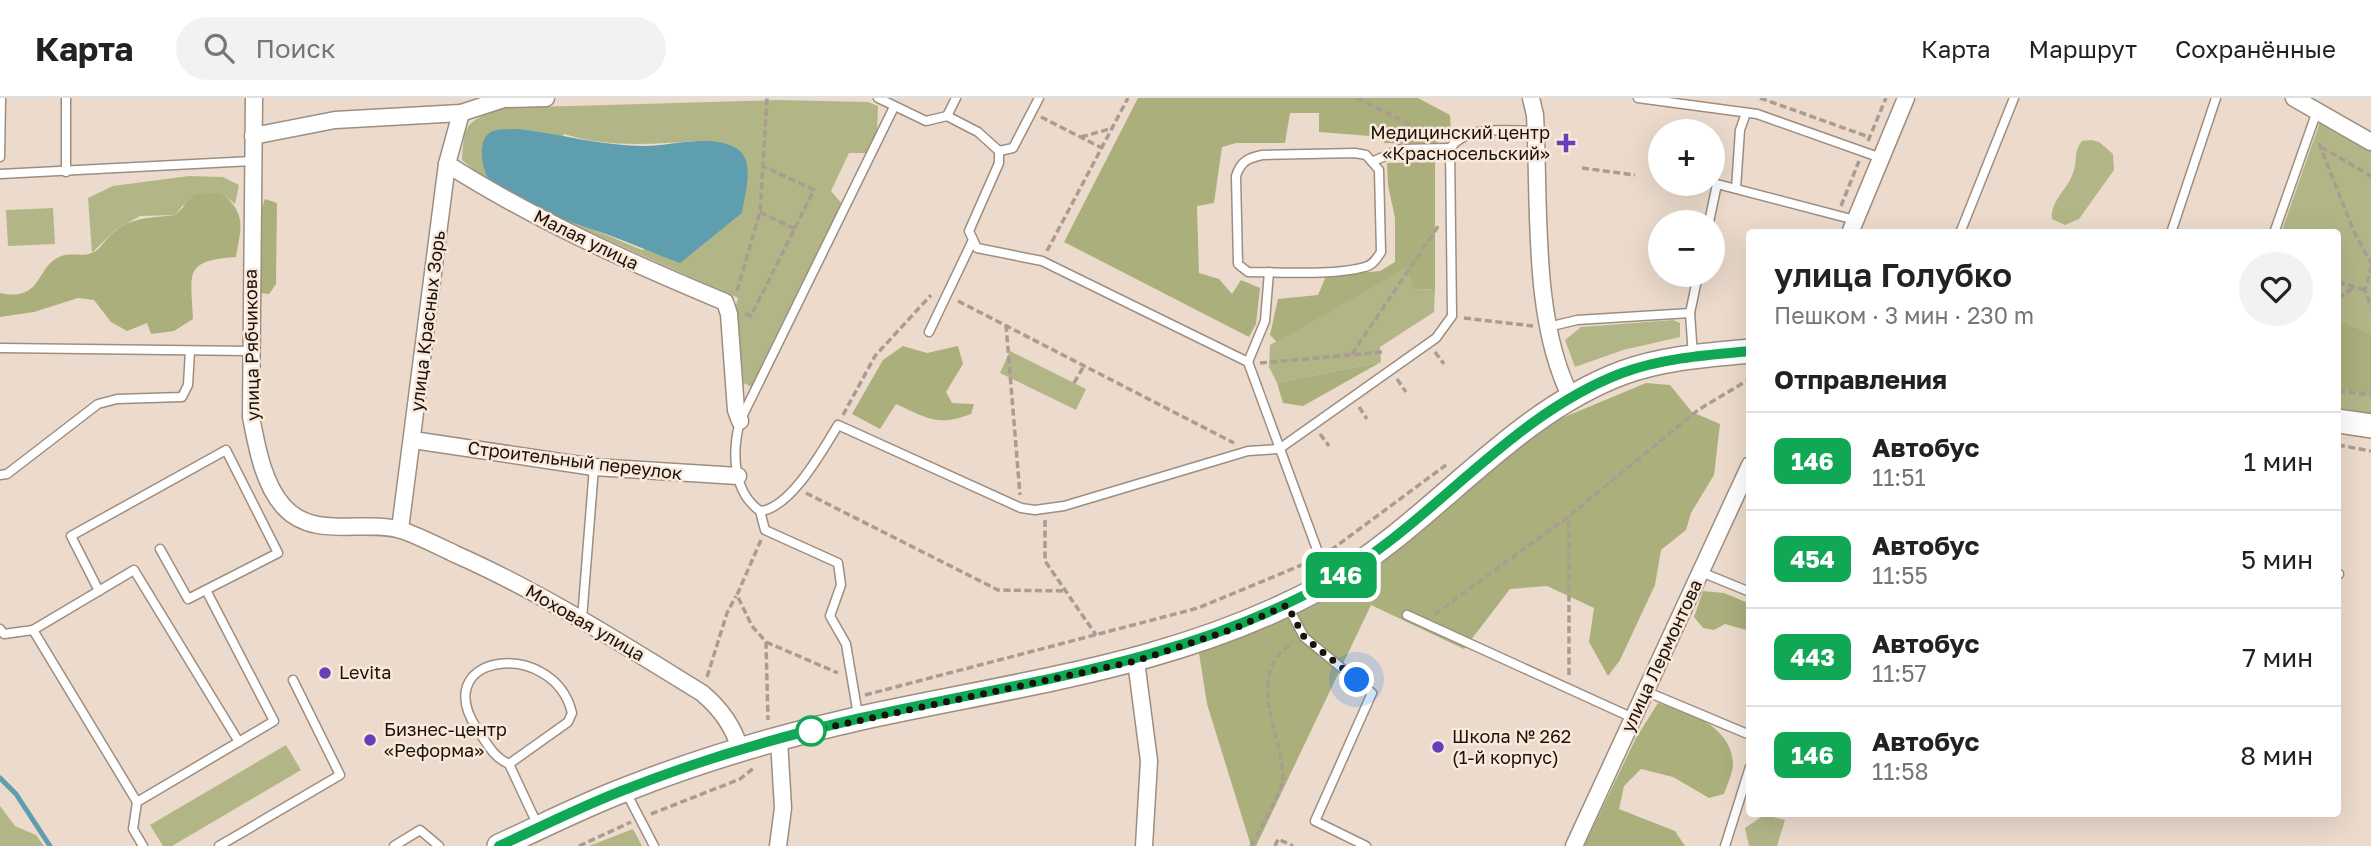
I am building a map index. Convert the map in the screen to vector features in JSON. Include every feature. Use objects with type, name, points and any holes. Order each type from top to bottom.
[{"type":"main road","points":[[499,846],[624,790],[744,748],[776,726],[857,708],[1136,661],[1233,629],[1287,605],[1329,582],[1435,505],[1541,417],[1571,397],[1623,373],[1693,356],[1746,351]]},
{"type":"main road","points":[[2341,421],[2371,426]]},
{"type":"street","name":"улица Рябчикова","points":[[254,98],[250,351],[251,417],[259,454],[270,484],[284,508],[313,525],[400,530]]},
{"type":"street","points":[[253,136],[335,120],[461,113],[504,98],[546,98]]},
{"type":"street","points":[[1531,98],[1535,123],[1547,327],[1562,380],[1571,397]]},
{"type":"street","points":[[1852,226],[1906,98]]},
{"type":"street","points":[[2294,98],[2315,119],[2371,142]]},
{"type":"street","name":"улица Красных Зорь","points":[[400,530],[447,164],[461,113]]},
{"type":"street","name":"Малая улица","points":[[447,164],[492,193],[599,249],[725,302],[730,307]]},
{"type":"street","points":[[730,307],[736,410],[740,421]]},
{"type":"street","name":"Строительный переулок","points":[[413,440],[594,467],[738,476]]},
{"type":"street","name":"улица Лермонтова","points":[[1574,846],[1746,474]]},
{"type":"street","name":"Моховая улица","points":[[400,530],[487,568],[582,619],[702,693],[716,705],[744,748]]},
{"type":"street","points":[[1136,661],[1149,761],[1144,846]]},
{"type":"street","points":[[776,726],[783,808],[778,846]]},
{"type":"lane","points":[[0,157],[1,98]]},
{"type":"lane","points":[[66,98],[66,172]]},
{"type":"lane","points":[[878,98],[926,121],[947,116],[978,132],[999,150],[1013,148],[1039,98]]},
{"type":"lane","points":[[947,116],[956,98]]},
{"type":"lane","points":[[894,107],[740,421],[734,442],[738,476],[749,504],[760,511],[771,510],[796,487],[838,425],[1021,508],[1045,509],[1248,451],[1279,449],[1436,338],[1452,316],[1450,148],[1458,138],[1482,131],[1535,123],[1541,98]]},
{"type":"lane","points":[[1638,98],[1746,113],[1881,158]]},
{"type":"lane","points":[[1962,229],[2014,98]]},
{"type":"lane","points":[[2172,229],[2216,98]]},
{"type":"lane","points":[[1736,188],[1740,130],[1746,113]]},
{"type":"lane","points":[[2275,229],[2315,119]]},
{"type":"lane","points":[[1374,161],[1401,149],[1450,148]]},
{"type":"lane","points":[[999,150],[999,163],[969,231],[977,248],[1042,261],[1250,365]]},
{"type":"lane","points":[[1355,153],[1366,155],[1374,161],[1379,170],[1381,252],[1376,260],[1368,267],[1269,272],[1248,272],[1238,264],[1236,176],[1240,165],[1249,157],[1262,155],[1355,153]]},
{"type":"lane","points":[[0,174],[251,161]]},
{"type":"lane","points":[[1712,210],[1717,184],[1837,215],[1852,226]]},
{"type":"lane","points":[[929,332],[972,242]]},
{"type":"lane","points":[[1269,272],[1265,321],[1250,365],[1329,582]]},
{"type":"lane","points":[[1693,356],[1690,313],[1695,287]]},
{"type":"lane","points":[[1547,327],[1577,320],[1690,313]]},
{"type":"lane","points":[[0,348],[250,351]]},
{"type":"lane","points":[[0,475],[7,474],[98,404],[117,398],[182,397],[189,382],[190,351]]},
{"type":"lane","points":[[99,591],[71,536],[226,450],[278,553],[188,599],[160,549]]},
{"type":"lane","points":[[582,619],[594,467]]},
{"type":"lane","points":[[760,511],[765,530],[838,563],[841,585],[830,616],[846,644],[857,708]]},
{"type":"lane","points":[[0,629],[4,634],[33,631],[134,570],[239,742]]},
{"type":"lane","points":[[1701,572],[1746,590]]},
{"type":"lane","points":[[136,802],[274,721],[206,590]]},
{"type":"lane","points":[[1287,605],[1304,637],[1373,693],[1315,821],[1366,846]]},
{"type":"lane","points":[[1407,615],[1633,718]]},
{"type":"lane","points":[[33,631],[136,802],[132,829],[143,846]]},
{"type":"lane","points":[[509,764],[568,722],[572,713],[564,692],[533,666],[518,662],[498,663],[479,671],[468,682],[463,699],[468,715],[497,759],[509,764],[539,828]]},
{"type":"lane","points":[[219,846],[340,775],[293,680]]},
{"type":"lane","points":[[1645,691],[1746,733]]},
{"type":"lane","points":[[1725,846],[1746,779]]},
{"type":"lane","points":[[624,790],[654,846]]},
{"type":"lane","points":[[394,846],[420,830],[439,846]]},
{"type":"path","points":[[763,166],[814,190],[751,316],[730,307],[760,212],[767,98]]},
{"type":"path","points":[[1042,261],[1128,98]]},
{"type":"path","points":[[1357,98],[1426,132],[1458,138]]},
{"type":"path","points":[[1760,98],[1869,137]]},
{"type":"path","points":[[1837,215],[1886,98]]},
{"type":"path","points":[[1031,113],[1102,148]]},
{"type":"path","points":[[2315,119],[2320,146],[2354,232],[2371,265],[2365,290],[2371,307]]},
{"type":"path","points":[[1080,137],[1112,128]]},
{"type":"path","points":[[2320,146],[2371,176]]},
{"type":"path","points":[[1582,168],[1635,175]]},
{"type":"path","points":[[1352,354],[1451,207]]},
{"type":"path","points":[[760,212],[795,229]]},
{"type":"path","points":[[2341,283],[2365,290]]},
{"type":"path","points":[[2341,296],[2354,287]]},
{"type":"path","points":[[838,425],[875,356],[934,293],[946,295],[1006,325],[1248,451]]},
{"type":"path","points":[[1452,316],[1496,324],[1547,327]]},
{"type":"path","points":[[1006,325],[1021,508]]},
{"type":"path","points":[[1250,365],[1383,352]]},
{"type":"path","points":[[1074,383],[1084,366]]},
{"type":"path","points":[[1424,623],[1569,516],[1698,410],[1746,381]]},
{"type":"path","points":[[2341,391],[2371,395]]},
{"type":"path","points":[[2341,446],[2371,451]]},
{"type":"path","points":[[857,708],[1096,635],[1198,608],[1278,578],[1320,557],[1452,461]]},
{"type":"path","points":[[796,487],[998,590],[1067,592]]},
{"type":"path","points":[[1045,509],[1045,561],[1096,635]]},
{"type":"path","points":[[1569,516],[1569,689]]},
{"type":"path","points":[[702,693],[727,613],[765,530]]},
{"type":"path","points":[[737,595],[752,626],[766,642],[837,673],[850,671]]},
{"type":"path","points":[[1251,846],[1283,780],[1265,687],[1281,650],[1304,637]]},
{"type":"path","points":[[579,846],[639,818],[740,779],[744,748],[776,726],[766,642]]},
{"type":"path","points":[[1275,846],[1278,839],[1293,846]]},
{"type":"green space","points":[[1138,98],[1418,98],[1450,115],[1451,132],[1435,144],[1384,143],[1383,137],[1319,132],[1319,113],[1290,113],[1285,143],[1236,143],[1222,147],[1214,203],[1197,206],[1199,273],[1219,279],[1232,294],[1241,280],[1260,288],[1256,324],[1249,337],[1064,242]]},
{"type":"green space","points":[[778,100],[868,102],[878,106],[877,137],[870,153],[849,153],[831,191],[843,205],[755,389],[740,381],[736,305],[738,298],[501,193],[462,160],[466,130],[475,120],[503,108]],"holes":[[[564,134],[630,144],[697,141],[742,213],[719,231],[642,250],[518,198]]]},
{"type":"green space","points":[[2321,119],[2371,149],[2371,417],[2341,412],[2341,229],[2282,229]]},
{"type":"green space","points":[[2082,141],[2099,142],[2113,154],[2114,170],[2079,219],[2065,225],[2052,219],[2054,206],[2071,179],[2079,145]]},
{"type":"green space","points":[[1435,162],[1435,289],[1414,290],[1407,267],[1277,342],[1270,335],[1278,299],[1318,295],[1326,276],[1380,271],[1395,262],[1395,218],[1388,185],[1387,163]]},
{"type":"green space","points":[[189,176],[223,177],[239,185],[235,204],[222,193],[182,206],[176,215],[140,216],[114,231],[92,253],[88,198],[113,186]]},
{"type":"green space","points":[[222,193],[239,215],[236,257],[199,266],[192,280],[193,319],[174,331],[151,334],[147,323],[127,331],[111,322],[94,300],[78,298],[34,312],[0,317],[0,293],[24,293],[37,283],[51,262],[59,257],[92,253],[112,233],[130,223],[144,218],[176,215],[195,194]]},
{"type":"green space","points":[[265,199],[277,203],[276,284],[269,294],[260,293],[257,258],[259,221]]},
{"type":"green space","points":[[53,208],[55,244],[8,246],[6,210]]},
{"type":"green space","points":[[1407,266],[1415,290],[1435,289],[1434,312],[1380,347],[1381,362],[1277,383],[1269,367],[1270,345]]},
{"type":"green space","points":[[1673,320],[1680,323],[1680,337],[1623,350],[1575,367],[1565,340],[1581,327]]},
{"type":"green space","points":[[2341,321],[2371,335],[2371,394],[2341,389]]},
{"type":"green space","points":[[903,346],[927,353],[958,346],[963,364],[946,392],[952,403],[974,404],[971,414],[949,420],[932,419],[896,404],[880,429],[852,414],[883,360]]},
{"type":"green space","points":[[1010,351],[1086,389],[1076,410],[1000,373]]},
{"type":"green space","points":[[1381,362],[1303,406],[1283,403],[1277,383]]},
{"type":"green space","points":[[1646,383],[1670,385],[1692,412],[1720,424],[1714,475],[1691,513],[1686,530],[1661,550],[1655,585],[1620,660],[1608,676],[1589,642],[1594,608],[1547,586],[1510,589],[1464,649],[1371,605],[1256,846],[1251,846],[1207,704],[1199,653],[1357,585],[1502,459],[1550,423]]},
{"type":"green space","points":[[1703,591],[1724,593],[1746,602],[1746,630],[1725,624],[1714,630],[1703,628],[1694,617]]},
{"type":"green space","points":[[1658,703],[1706,722],[1724,738],[1730,749],[1733,766],[1724,794],[1709,798],[1673,777],[1641,769],[1624,786],[1619,809],[1675,831],[1685,846],[1584,846],[1636,738]]},
{"type":"green space","points":[[286,745],[301,770],[172,846],[163,846],[150,825]]},
{"type":"green space","points":[[0,806],[15,826],[36,835],[44,846],[0,846]]},
{"type":"green space","points":[[1761,817],[1785,820],[1777,846],[1749,846],[1745,828]]},
{"type":"green space","points":[[633,829],[642,846],[589,846]]},
{"type":"water","points":[[518,129],[629,145],[707,141],[730,145],[740,151],[747,164],[742,213],[680,263],[549,214],[504,193],[493,185],[486,175],[482,146],[487,135],[498,130]]},
{"type":"waterway","points":[[0,778],[16,794],[50,846]]},
{"type":"bus line","name":"146","points":[[499,846],[624,790],[741,751],[859,718],[1136,661],[1233,629],[1287,605],[1352,569],[1435,505],[1541,417],[1571,397],[1623,373],[1650,364],[1693,356],[1746,351]]},
{"type":"place","name":"Медицинский центр «Красносельский»","points":[[1566,143]]},
{"type":"place","name":"Levita","points":[[325,673]]},
{"type":"place","name":"Бизнес-центр «Реформа»","points":[[370,740]]},
{"type":"place","name":"Школа № 262 (1-й корпус)","points":[[1438,747]]},
{"type":"route","points":[[811,731],[859,718],[1136,661],[1233,629],[1287,605],[1304,637],[1357,680]]}]
